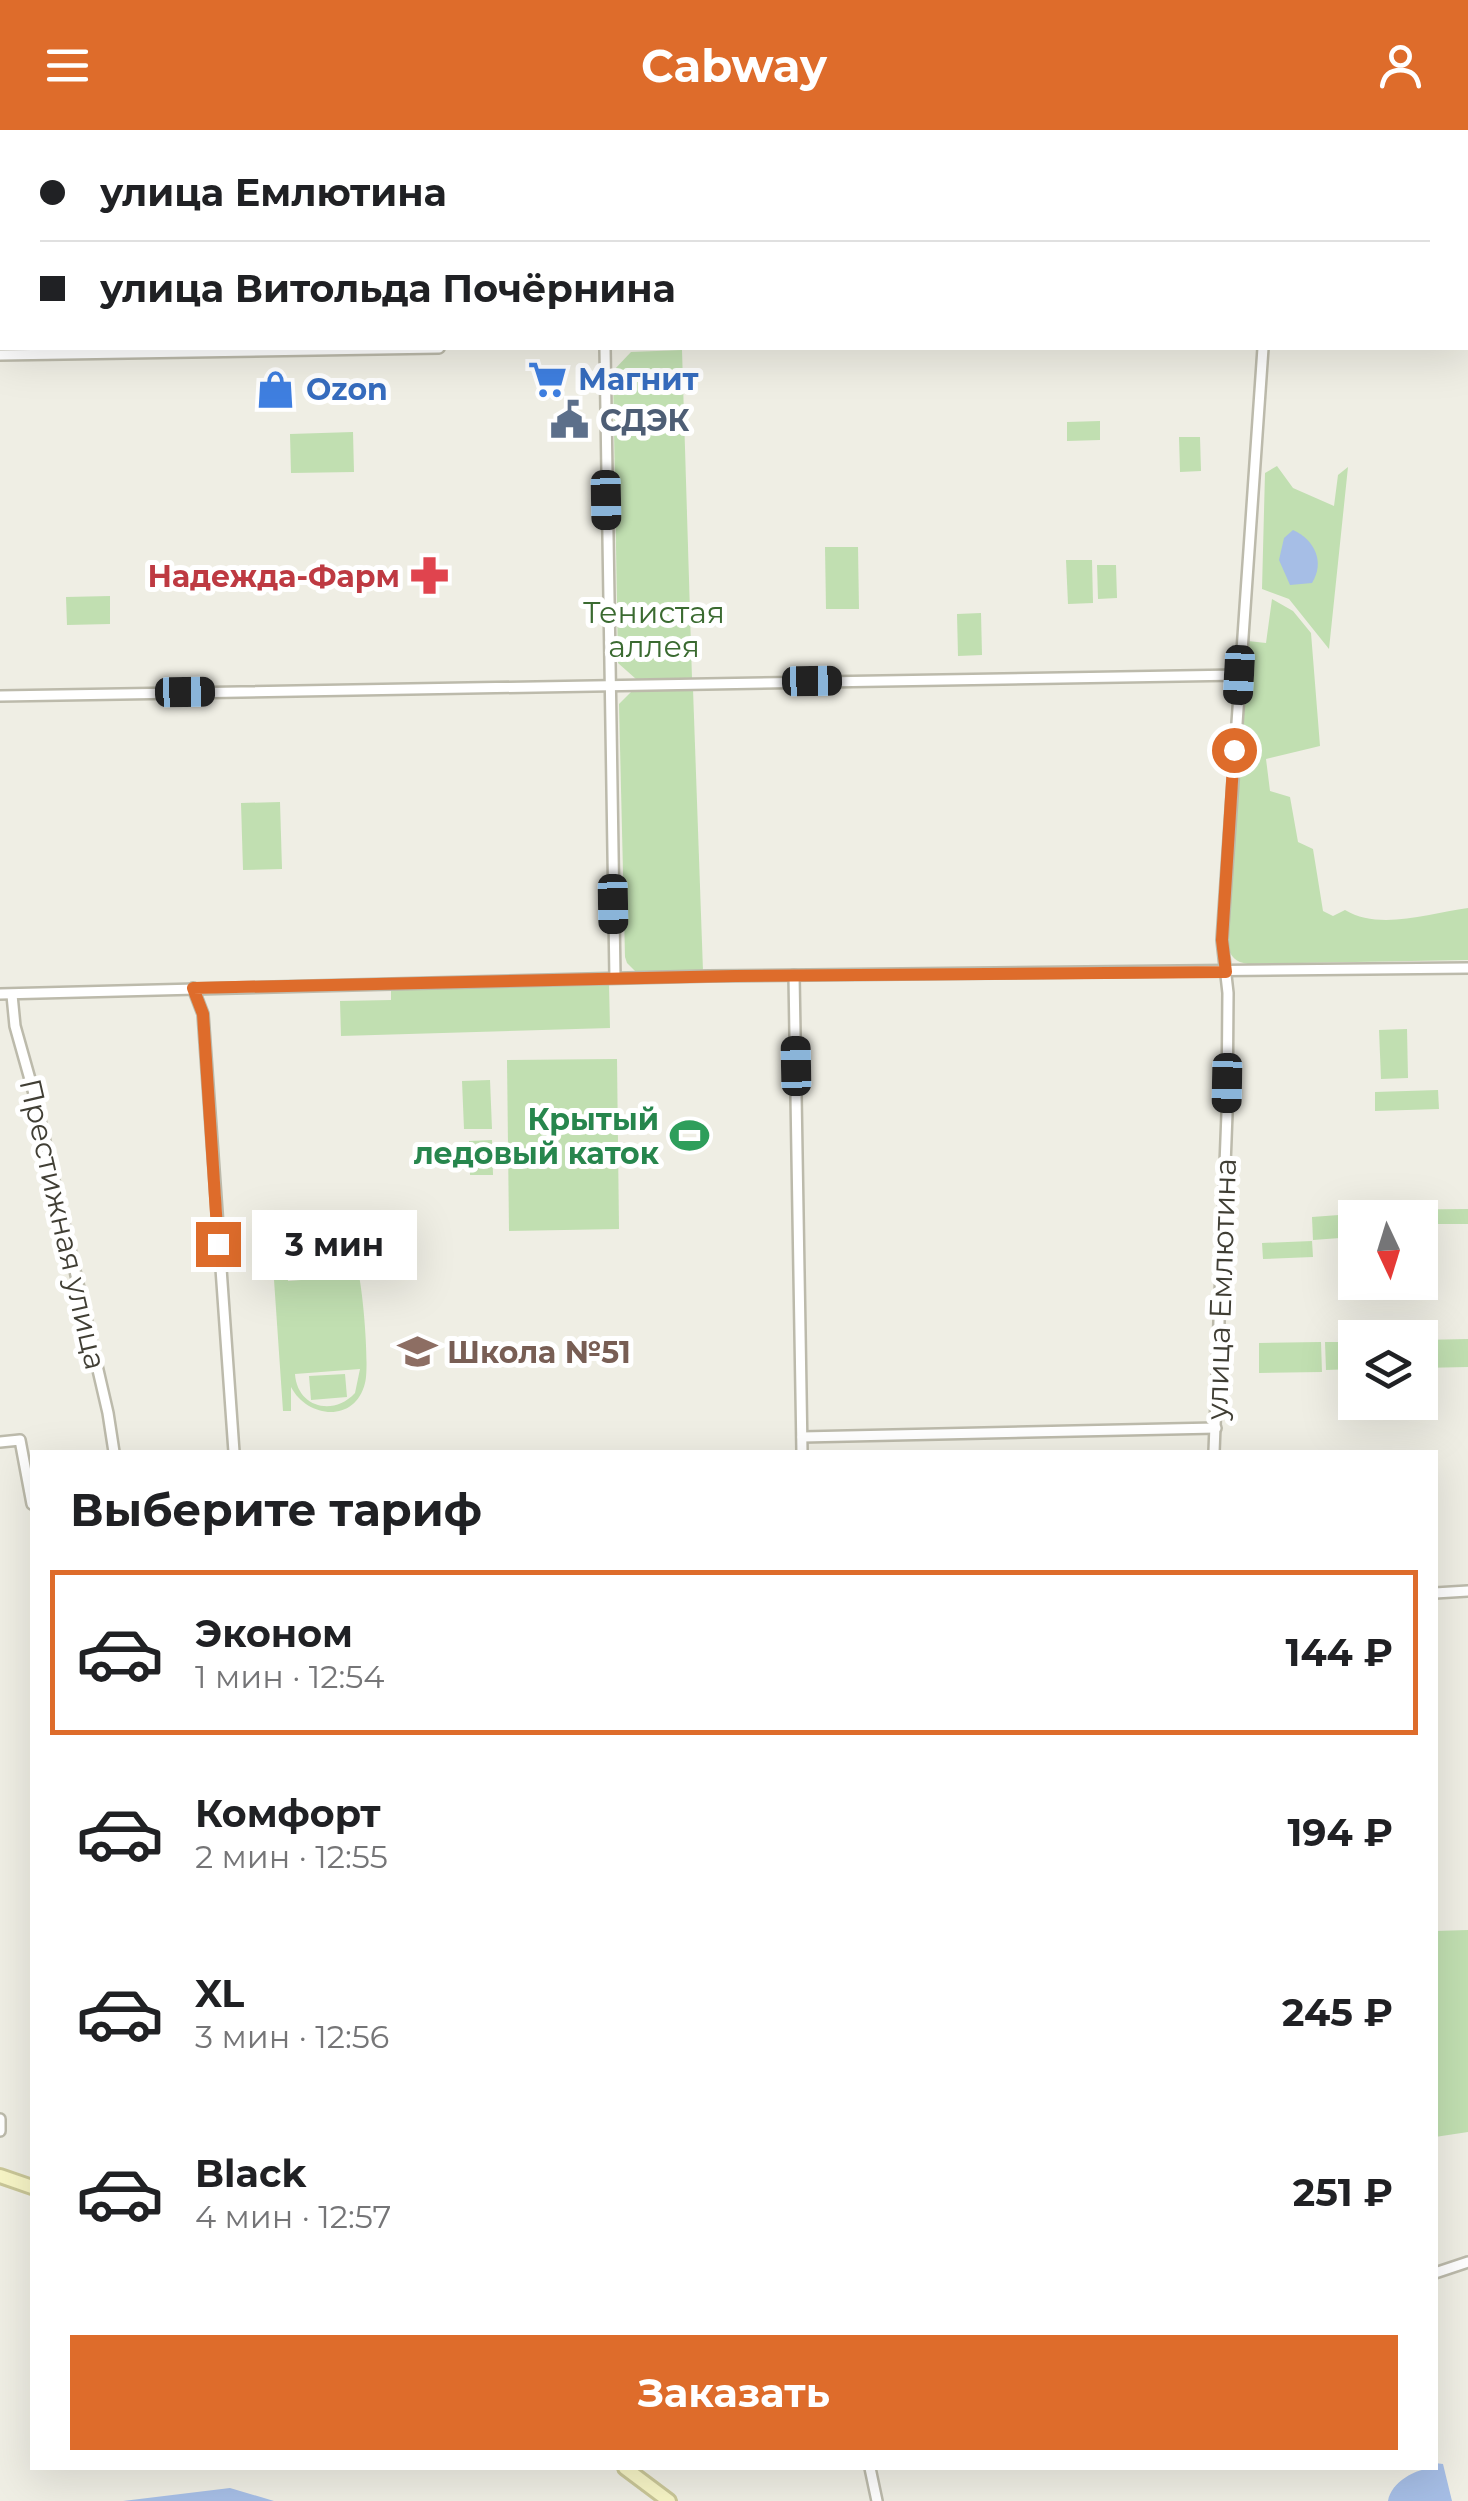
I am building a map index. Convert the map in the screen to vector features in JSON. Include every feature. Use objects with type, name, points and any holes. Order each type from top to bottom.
[{"type":"street","points":[[0,355],[314,350]]},
{"type":"street","points":[[605,350],[615,978]]},
{"type":"street","name":"улица Емлютина","points":[[1214,1450],[1226,1113],[1226,972],[1222,940],[1263,350]]},
{"type":"street","points":[[0,696],[1239,675]]},
{"type":"street","points":[[0,994],[615,978],[1468,968]]},
{"type":"street","points":[[794,976],[802,1450]]},
{"type":"street","points":[[193,988],[203,1014],[234,1450]]},
{"type":"street","name":"Престижная улица","points":[[12,995],[12,1015],[33,1090],[114,1450]]},
{"type":"street","points":[[802,1437],[1216,1428]]},
{"type":"street","points":[[0,1442],[20,1440],[30,1493]]},
{"type":"street","points":[[1438,1593],[1468,1591]]},
{"type":"street","points":[[0,2119],[0,2131]]},
{"type":"street","points":[[0,2176],[30,2186]]},
{"type":"street","points":[[1438,2271],[1468,2262]]},
{"type":"street","points":[[628,2470],[670,2501]]},
{"type":"street","points":[[870,2470],[877,2501]]},
{"type":"green space","name":"Тенистая аллея","points":[[682,350],[692,678],[636,679],[618,663],[613,371],[631,352]]},
{"type":"green space","points":[[1100,421],[1100,440],[1067,441],[1067,422]]},
{"type":"green space","points":[[353,432],[354,472],[291,473],[290,434]]},
{"type":"green space","points":[[1179,437],[1200,437],[1201,471],[1180,472]]},
{"type":"green space","points":[[1277,466],[1293,488],[1334,506],[1338,475],[1348,467],[1329,649],[1289,599],[1262,589],[1265,473]]},
{"type":"green space","points":[[825,547],[858,547],[859,609],[826,609]]},
{"type":"green space","points":[[1066,560],[1092,560],[1093,603],[1068,604]]},
{"type":"green space","points":[[1097,565],[1116,565],[1117,598],[1098,599]]},
{"type":"green space","points":[[110,596],[110,624],[67,625],[66,597]]},
{"type":"green space","points":[[1272,599],[1293,611],[1311,633],[1320,746],[1266,759],[1270,791],[1290,797],[1298,842],[1313,849],[1323,911],[1333,916],[1345,910],[1389,920],[1468,908],[1468,960],[1248,964],[1230,953],[1227,945],[1248,641],[1266,643]]},
{"type":"green space","points":[[981,613],[982,655],[958,656],[957,614]]},
{"type":"green space","points":[[693,689],[703,971],[635,971],[625,957],[619,704],[633,690]]},
{"type":"green space","points":[[280,802],[282,869],[243,870],[241,803]]},
{"type":"green space","points":[[609,984],[610,1028],[341,1036],[340,1001],[391,1000],[391,989]]},
{"type":"green space","points":[[1407,1029],[1408,1078],[1381,1079],[1379,1030]]},
{"type":"green space","points":[[617,1059],[619,1229],[509,1231],[507,1060]]},
{"type":"green space","points":[[490,1080],[492,1129],[464,1129],[462,1081]]},
{"type":"green space","points":[[1438,1090],[1439,1109],[1375,1111],[1375,1092]]},
{"type":"green space","points":[[492,1140],[493,1175],[470,1175],[469,1141]]},
{"type":"green space","points":[[1438,1209],[1468,1209],[1468,1224],[1438,1224]]},
{"type":"green space","points":[[1338,1215],[1338,1238],[1313,1240],[1312,1217]]},
{"type":"green space","points":[[279,1235],[282,1268],[296,1246],[314,1237],[335,1239],[353,1254],[362,1296],[366,1373],[360,1396],[341,1410],[330,1412],[308,1405],[291,1387],[291,1411],[283,1411],[271,1236]],"holes":[[[318,1244],[342,1253],[353,1276],[288,1281],[295,1256]],[[360,1369],[355,1393],[337,1405],[327,1406],[309,1401],[297,1385],[295,1374]]]},
{"type":"green space","points":[[1312,1241],[1313,1257],[1263,1259],[1262,1243]]},
{"type":"green space","points":[[1468,1339],[1468,1367],[1438,1368],[1438,1340]]},
{"type":"green space","points":[[1321,1342],[1322,1372],[1259,1373],[1259,1343]]},
{"type":"green space","points":[[1325,1342],[1338,1342],[1338,1370],[1326,1370]]},
{"type":"green space","points":[[345,1374],[347,1397],[311,1400],[309,1376]]},
{"type":"green space","points":[[1468,1930],[1468,2132],[1438,2137],[1438,1931]]},
{"type":"water","points":[[1293,530],[1316,552],[1318,567],[1312,583],[1290,585],[1279,560],[1284,538]]},
{"type":"water","points":[[1438,2463],[1443,2464],[1452,2501],[1388,2501],[1399,2482],[1413,2473],[1438,2470]]},
{"type":"water","points":[[230,2488],[274,2501],[123,2501]]},
{"type":"place","name":"Магнит","points":[[548,379]]},
{"type":"place","name":"Ozon","points":[[276,389]]},
{"type":"place","name":"СДЭК","points":[[570,420]]},
{"type":"place","name":"Надежда-Фарм","points":[[430,576]]},
{"type":"place","name":"Крытый ледовый каток","points":[[689,1136]]},
{"type":"place","name":"Школа №51","points":[[417,1352]]},
{"type":"route","points":[[218,1244],[203,1014],[193,988],[735,976],[1226,972],[1222,940],[1234,750]]}]
